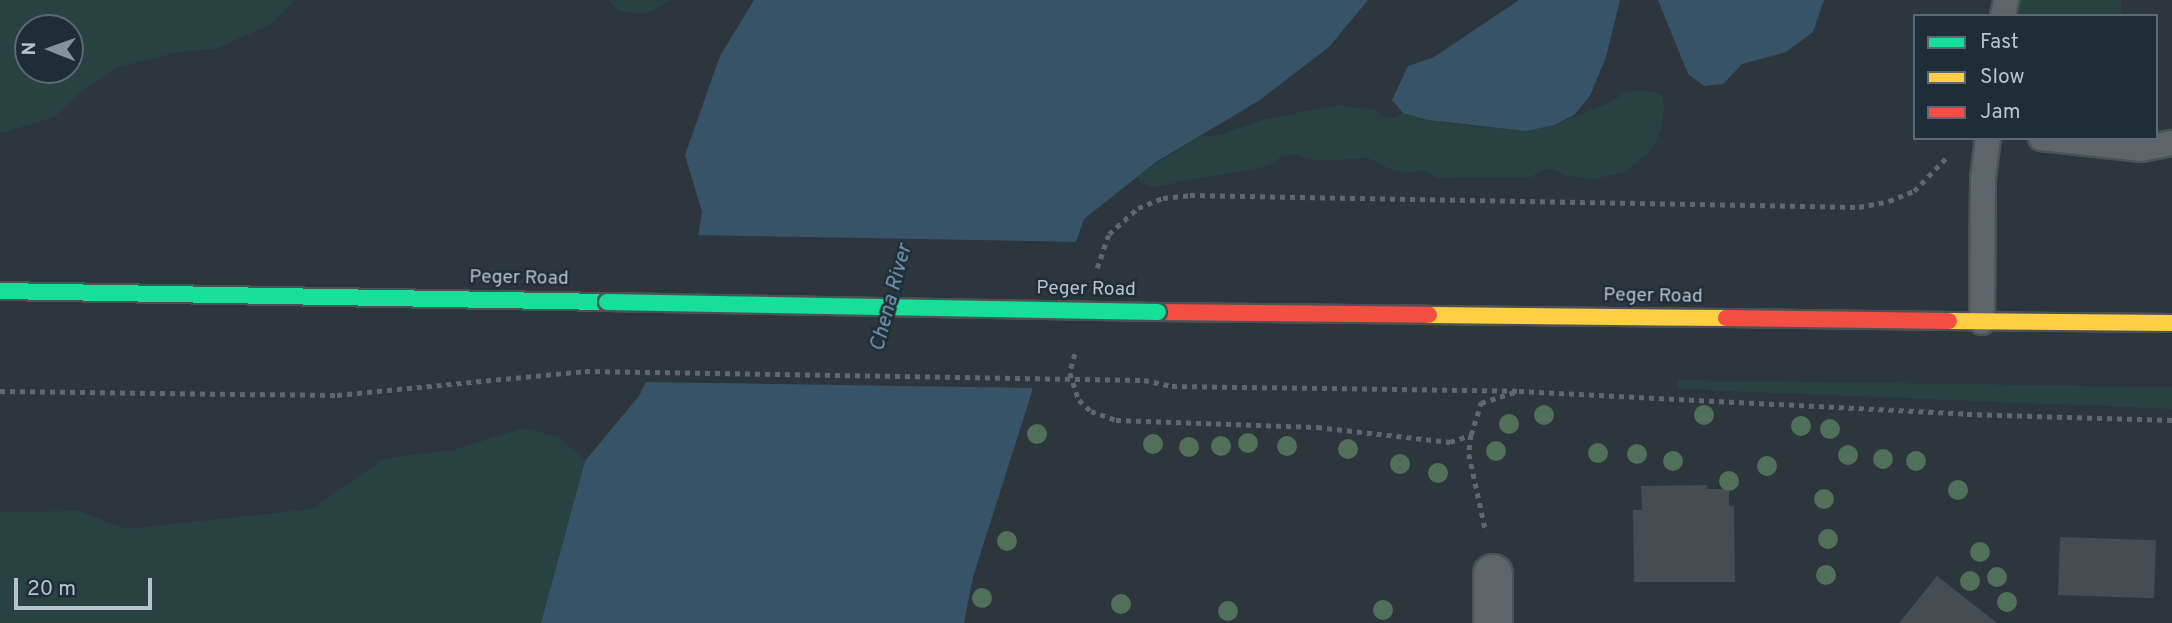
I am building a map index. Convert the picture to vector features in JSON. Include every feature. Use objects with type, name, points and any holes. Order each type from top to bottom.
[{"type":"main road","name":"Peger Road","points":[[0,291],[1158,312],[2172,323]]},
{"type":"street","points":[[1493,574],[1493,623]]},
{"type":"lane","points":[[1982,322],[1983,178],[1988,140]]},
{"type":"lane","points":[[2059,140],[2141,149],[2172,143]]},
{"type":"path","points":[[0,391],[337,395],[585,372],[1144,380],[1172,386],[1576,394],[2172,420]]},
{"type":"path","points":[[1471,435],[1469,454],[1477,477],[1493,574]]},
{"type":"green space","points":[[0,0],[295,0],[270,25],[215,49],[178,52],[118,67],[80,93],[53,118],[0,132]]},
{"type":"green space","points":[[609,0],[671,0],[646,14],[619,11]]},
{"type":"green space","points":[[2019,0],[2121,0],[2121,14],[2019,14]]},
{"type":"green space","points":[[1640,89],[1662,94],[1664,108],[1661,131],[1650,152],[1624,172],[1595,179],[1567,176],[1553,169],[1541,170],[1532,177],[1438,178],[1424,171],[1405,173],[1390,169],[1368,158],[1317,161],[1292,154],[1281,157],[1268,166],[1153,187],[1140,183],[1138,176],[1198,137],[1220,135],[1262,120],[1336,105],[1376,110],[1385,118],[1395,118],[1403,113],[1428,120],[1487,128],[1554,125],[1611,102],[1625,92]]},
{"type":"green space","points":[[1678,380],[2172,387],[2172,409],[1678,389]]},
{"type":"green space","points":[[524,428],[559,437],[585,461],[541,623],[0,623],[0,512],[79,511],[126,529],[312,509],[385,458],[453,450]]},
{"type":"water","name":"Chena River","points":[[754,0],[1368,0],[1329,47],[1260,100],[1156,162],[1084,219],[1051,315],[1030,398],[973,577],[964,623],[541,623],[585,461],[639,396],[689,297],[702,212],[685,155],[720,56]]},
{"type":"water","points":[[1519,0],[1620,0],[1606,57],[1590,96],[1574,115],[1554,125],[1526,131],[1428,120],[1403,113],[1392,100],[1408,66],[1434,57]]},
{"type":"water","points":[[1658,0],[1824,0],[1813,32],[1786,52],[1742,64],[1723,84],[1704,86],[1688,74]]},
{"type":"pier","points":[[695,235],[1080,242],[1054,316],[1036,388],[642,382],[685,296]]},
{"type":"building","points":[[1707,485],[1707,489],[1729,489],[1729,506],[1734,506],[1735,582],[1634,582],[1633,510],[1642,510],[1641,486]]},
{"type":"building","points":[[2060,537],[2156,540],[2154,598],[2058,595]]},
{"type":"building","points":[[1937,576],[1997,623],[1899,623]]},
{"type":"traffic: fast","points":[[0,291],[607,302]]},
{"type":"traffic: fast","points":[[607,302],[1158,312]]},
{"type":"traffic: slow","points":[[1429,315],[1726,318]]},
{"type":"traffic: slow","points":[[1949,321],[2172,323]]},
{"type":"traffic: jam","points":[[1158,312],[1429,315]]},
{"type":"traffic: jam","points":[[1726,318],[1949,321]]}]
